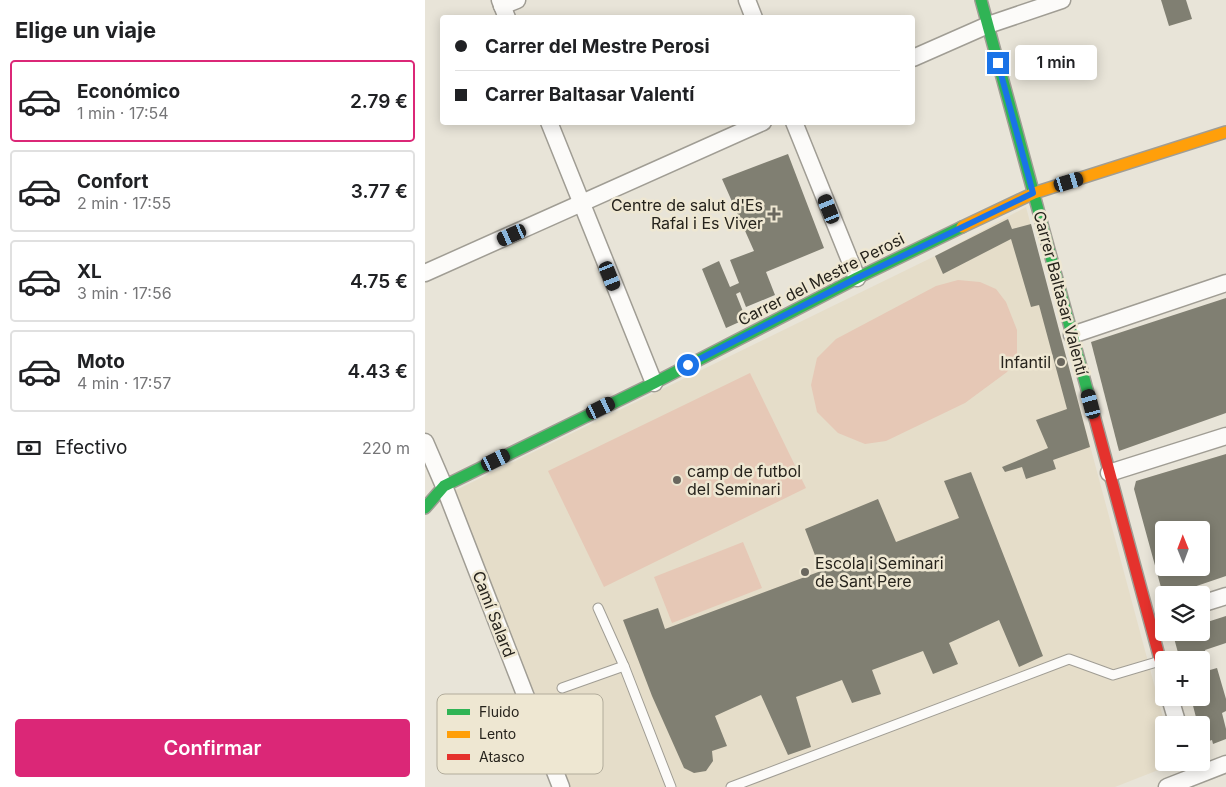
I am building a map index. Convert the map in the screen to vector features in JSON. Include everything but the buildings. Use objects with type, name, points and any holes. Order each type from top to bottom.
[{"type":"street","points":[[747,0],[753,15]]},
{"type":"street","name":"Carrer Baltasar Valentí","points":[[981,0],[1109,473],[1155,613]]},
{"type":"street","points":[[915,57],[988,26],[1062,0]]},
{"type":"street","points":[[550,125],[654,382]]},
{"type":"street","points":[[425,273],[756,125]]},
{"type":"street","points":[[795,125],[857,278]]},
{"type":"street","name":"Carrer del Mestre Perosi","points":[[444,486],[654,382],[857,278],[1033,193],[1226,132]]},
{"type":"street","points":[[1072,335],[1226,283]]},
{"type":"street","points":[[1109,473],[1226,436]]},
{"type":"street","name":"Camí Salard","points":[[425,442],[430,460],[444,486],[525,694]]},
{"type":"street","points":[[425,508],[444,486]]},
{"type":"street","points":[[1210,601],[1226,596]]},
{"type":"street","points":[[1167,787],[1226,764]]},
{"type":"street","name":"Camí Salard","points":[[556,774],[561,787]]},
{"type":"lane","points":[[597,608],[624,666],[671,787]]},
{"type":"lane","points":[[731,787],[1069,659],[1113,675],[1155,662]]},
{"type":"lane","points":[[562,688],[624,666]]},
{"type":"shaded area","name":"Escola i Seminari de Sant Pere","points":[[1026,207],[1155,688],[1155,706],[1160,706],[1163,716],[1155,716],[1156,771],[1115,787],[570,787],[565,774],[603,774],[603,694],[534,694],[454,491],[935,256]]},
{"type":"shaded area","points":[[958,280],[980,282],[996,289],[1006,302],[1017,330],[1017,358],[1007,372],[965,403],[886,441],[865,444],[838,433],[817,412],[811,385],[817,358],[836,339],[936,286]]},
{"type":"shaded area","name":"camp de futbol del Seminari","points":[[750,373],[806,488],[604,587],[548,471]]},
{"type":"shaded area","points":[[743,542],[762,588],[672,623],[654,577]]},
{"type":"traffic: fast","points":[[981,0],[1091,404]]},
{"type":"traffic: fast","points":[[425,508],[444,486],[654,383],[857,278],[962,227]]},
{"type":"traffic: slow","points":[[962,227],[1034,193],[1226,132]]},
{"type":"traffic: jam","points":[[1091,404],[1158,651]]},
{"type":"place","name":"Centre de salut d'Es Rafal i Es Viver","points":[[774,214]]},
{"type":"place","name":"Infantil","points":[[1061,362]]},
{"type":"place","name":"camp de futbol del Seminari","points":[[677,480]]},
{"type":"place","name":"Escola i Seminari de Sant Pere","points":[[805,572]]},
{"type":"route","points":[[688,365],[857,278],[1033,193],[998,63]]}]
